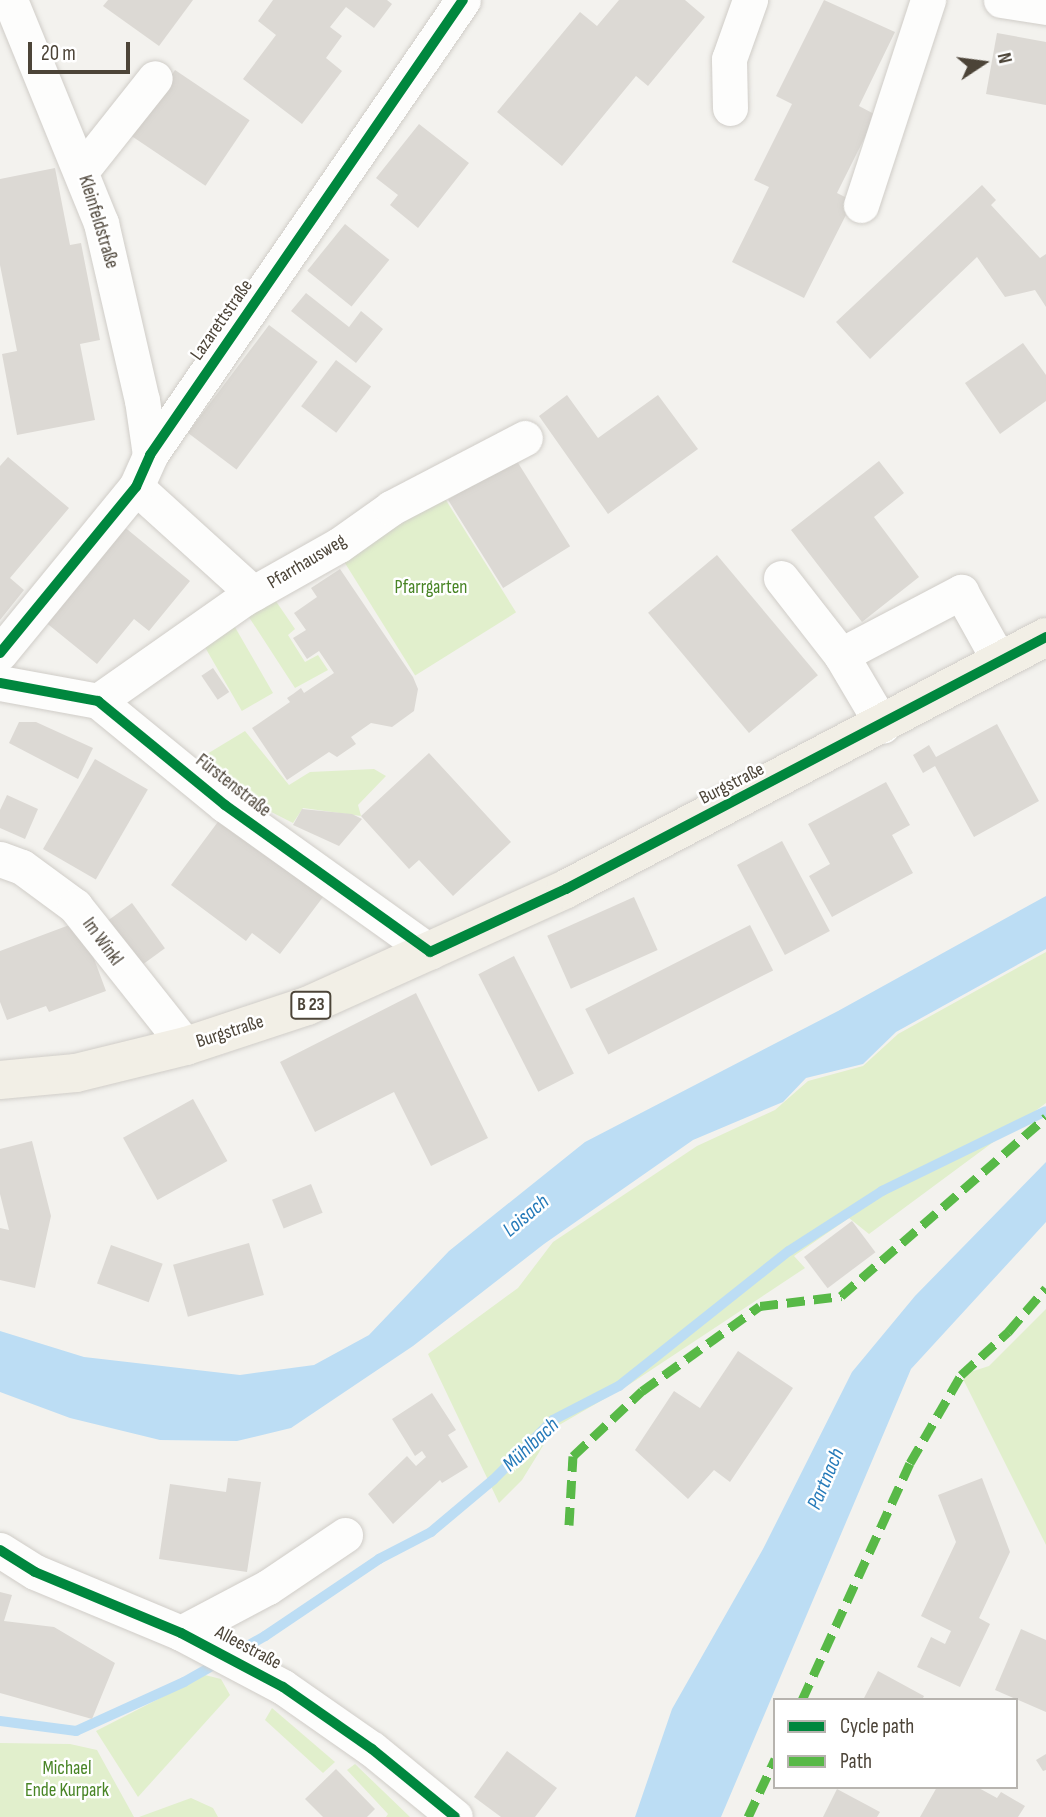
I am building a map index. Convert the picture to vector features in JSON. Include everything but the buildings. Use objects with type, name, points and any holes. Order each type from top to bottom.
[{"type":"main road","name":"Burgstraße","points":[[0,1080],[76,1073],[186,1046],[307,1006],[430,953],[566,889],[883,726],[1046,637]]},
{"type":"street","name":"Kleinfeldstraße","points":[[10,0],[102,223],[125,320],[150,454]]},
{"type":"street","name":"Lazarettstraße","points":[[0,653],[136,487],[150,454],[463,0]]},
{"type":"street","points":[[730,108],[729,59],[750,0]]},
{"type":"street","points":[[861,205],[928,0]]},
{"type":"street","points":[[1000,0],[1046,7]]},
{"type":"street","points":[[82,170],[155,78]]},
{"type":"street","name":"Pfarrhausweg","points":[[98,701],[253,593],[339,545],[391,508],[525,438]]},
{"type":"street","points":[[136,487],[253,593]]},
{"type":"street","points":[[780,578],[841,655],[883,726]]},
{"type":"street","points":[[841,655],[961,592],[1000,662]]},
{"type":"street","name":"Fürstenstraße","points":[[0,684],[98,701],[225,805],[430,953]]},
{"type":"street","name":"Im Winkl","points":[[0,859],[22,867],[75,906],[186,1046]]},
{"type":"street","points":[[181,1633],[268,1587],[345,1535]]},
{"type":"street","name":"Alleestraße","points":[[0,1550],[35,1572],[181,1633],[283,1687],[372,1749],[455,1817]]},
{"type":"green space","name":"Pfarrgarten","points":[[444,497],[516,612],[415,675],[343,560]]},
{"type":"green space","points":[[271,594],[295,629],[288,635],[305,662],[318,655],[328,670],[295,688],[245,611]]},
{"type":"green space","points":[[232,622],[273,693],[242,711],[201,640]]},
{"type":"green space","points":[[245,731],[289,785],[310,772],[374,769],[386,776],[358,805],[361,816],[303,808],[293,823],[232,792],[202,757]]},
{"type":"green space","points":[[1046,952],[1046,1103],[869,1234],[849,1218],[794,1256],[805,1268],[630,1384],[554,1428],[522,1480],[499,1503],[428,1354],[518,1288],[553,1242],[697,1146],[775,1110],[808,1081],[863,1066],[898,1034]]},
{"type":"green space","points":[[1046,1309],[1046,1545],[961,1375],[989,1366]]},
{"type":"green space","points":[[205,1675],[221,1679],[230,1695],[138,1797],[96,1731]]},
{"type":"green space","points":[[272,1708],[335,1762],[323,1773],[265,1720]]},
{"type":"green space","name":"Michael Ende Kurpark","points":[[0,1743],[70,1744],[97,1750],[134,1817],[0,1817]]},
{"type":"green space","points":[[355,1764],[410,1817],[386,1817],[388,1814],[347,1770]]},
{"type":"green space","points":[[191,1798],[213,1808],[218,1817],[139,1817]]},
{"type":"water","name":"Loisach","points":[[1046,896],[1046,949],[896,1032],[863,1064],[806,1078],[783,1102],[693,1140],[544,1244],[413,1346],[291,1428],[237,1441],[160,1440],[70,1418],[0,1392],[0,1331],[84,1357],[240,1375],[314,1365],[369,1335],[449,1251],[585,1142],[838,1011]]},
{"type":"water","name":"Partnach","points":[[1046,1162],[1046,1222],[911,1369],[721,1817],[635,1817],[672,1709],[763,1549],[852,1372],[915,1296]]},
{"type":"waterway","name":"Mühlbach","points":[[0,1721],[76,1731],[184,1682],[265,1636],[379,1559],[431,1532],[493,1480],[553,1420],[619,1386],[789,1251],[882,1191],[1046,1111]]},
{"type":"marked path","points":[[569,1525],[573,1456],[642,1391],[760,1306],[841,1296],[1046,1117]]},
{"type":"marked path","points":[[803,1698],[910,1463],[961,1375],[1008,1332],[1046,1288]]},
{"type":"marked path","points":[[748,1817],[773,1763]]},
{"type":"cycle path","points":[[0,653],[136,487],[150,455],[463,0]]},
{"type":"cycle path","points":[[0,683],[98,701],[225,805],[430,952],[566,889],[1046,637]]},
{"type":"cycle path","points":[[0,1550],[35,1572],[181,1633],[283,1687],[372,1749],[455,1817]]}]
